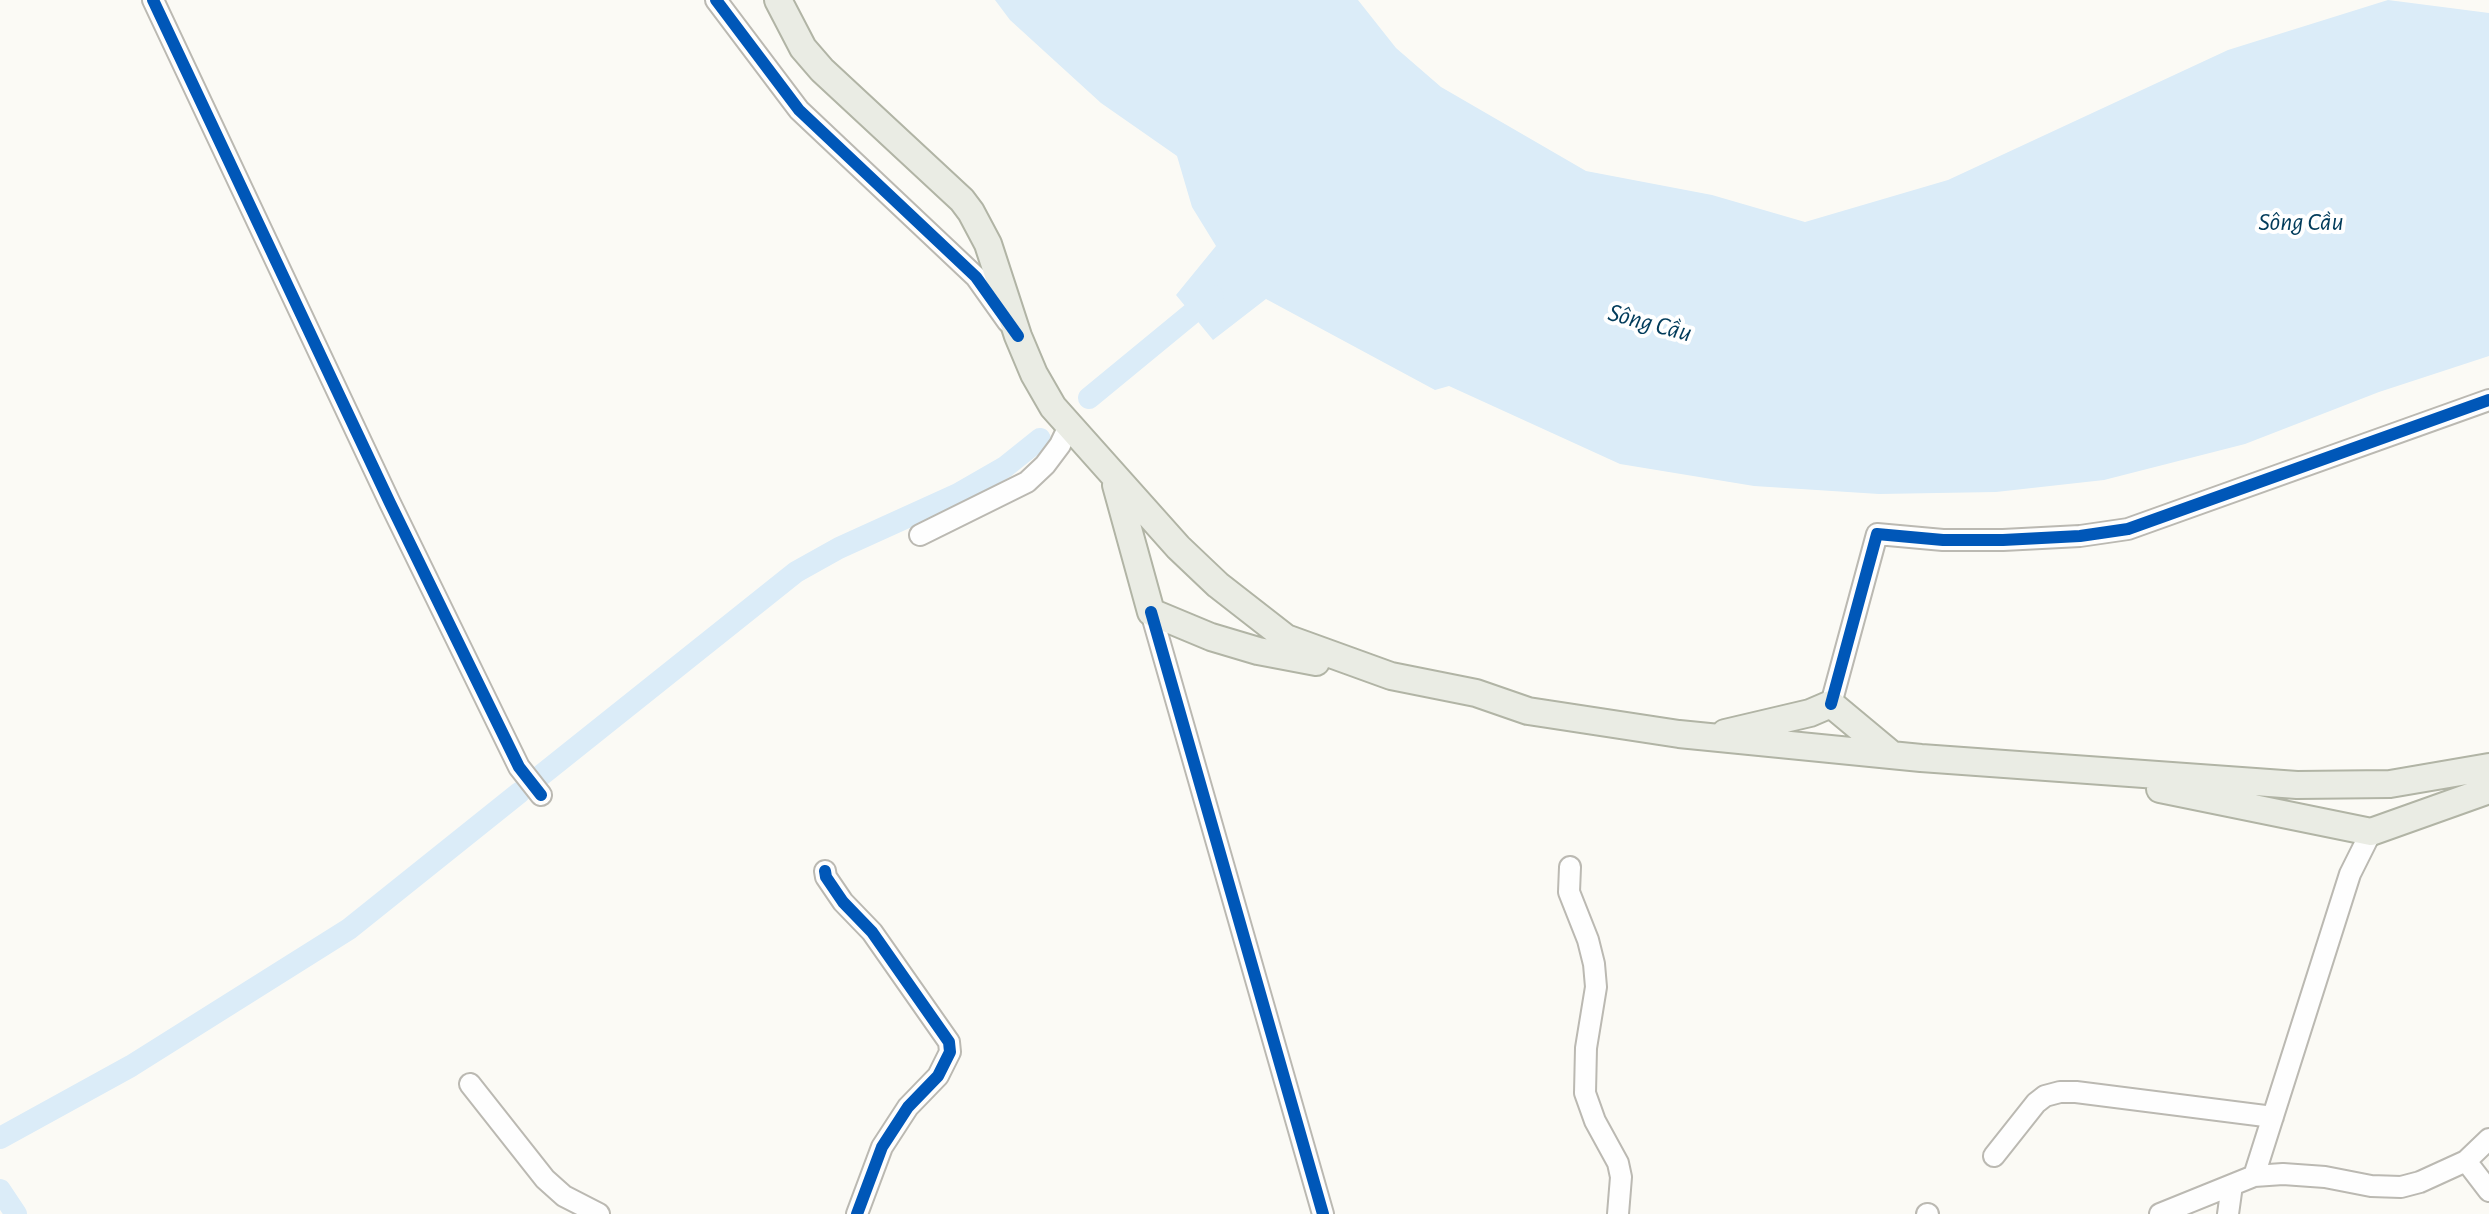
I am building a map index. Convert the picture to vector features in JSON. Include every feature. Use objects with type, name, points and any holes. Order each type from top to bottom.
[{"type":"main road","points":[[778,0],[803,48],[822,70],[962,200],[971,212],[988,244],[1018,336],[1034,374],[1053,407],[1115,479],[1218,585],[1286,638],[1391,676]]},
{"type":"main road","points":[[1115,479],[1151,612],[1211,637],[1258,651],[1476,693],[1543,714],[1714,738],[2297,785],[2390,784],[2489,767]]},
{"type":"main road","points":[[1714,738],[1752,725],[1810,713],[1831,704],[1891,754]]},
{"type":"main road","points":[[2086,770],[2173,792],[2371,832],[2489,790]]},
{"type":"street","points":[[153,0],[390,503],[519,767],[541,795]]},
{"type":"street","points":[[716,0],[799,110],[976,277],[1018,336]]},
{"type":"street","points":[[1831,704],[1877,534],[1943,540],[2003,540],[2080,536],[2128,529],[2489,400]]},
{"type":"street","points":[[920,535],[1027,482],[1060,445],[1069,426]]},
{"type":"street","points":[[1151,612],[1323,1214]]},
{"type":"street","points":[[2254,1176],[2350,874],[2371,832]]},
{"type":"street","points":[[1570,867],[1569,892],[1588,940],[1596,987],[1586,1048],[1585,1093],[1595,1121],[1618,1163],[1621,1177],[1618,1214]]},
{"type":"street","points":[[825,871],[837,894],[872,932],[949,1042],[950,1052],[938,1076],[908,1107],[882,1147],[857,1214]]},
{"type":"street","points":[[470,1084],[545,1179],[564,1196],[599,1214]]},
{"type":"street","points":[[1994,1156],[2036,1103],[2045,1096],[2060,1092],[2273,1117]]},
{"type":"street","points":[[2160,1214],[2254,1176],[2311,1176],[2371,1186],[2401,1187],[2420,1182],[2466,1161],[2489,1139]]},
{"type":"street","points":[[2466,1161],[2489,1191]]},
{"type":"street","points":[[2228,1214],[2232,1185]]},
{"type":"water","name":"Sông Cầu","points":[[995,0],[1358,0],[1396,48],[1441,87],[1586,171],[1712,195],[1805,222],[1948,180],[2228,50],[2388,0],[2489,13],[2489,356],[2379,392],[2245,444],[2104,480],[1996,492],[1879,494],[1754,486],[1620,464],[1449,386],[1435,390],[1266,299],[1213,340],[1176,295],[1216,246],[1192,207],[1177,156],[1101,103],[1010,20]]},
{"type":"waterway","points":[[1089,398],[1213,296]]},
{"type":"waterway","points":[[539,777],[796,572],[839,548],[958,494],[1005,467],[1040,439]]},
{"type":"waterway","points":[[0,1138],[131,1066],[349,929],[519,793]]},
{"type":"waterway","points":[[0,1190],[16,1214]]},
{"type":"cycle path","points":[[153,0],[390,503],[519,767],[541,795]]},
{"type":"cycle path","points":[[716,0],[799,110],[976,277],[1018,336]]},
{"type":"cycle path","points":[[1831,704],[1877,534],[1943,540],[2003,540],[2080,536],[2128,529],[2489,400]]},
{"type":"cycle path","points":[[1151,612],[1323,1214]]},
{"type":"cycle path","points":[[825,871],[843,902],[872,932],[949,1042],[950,1052],[938,1076],[908,1107],[882,1147],[857,1214]]}]
